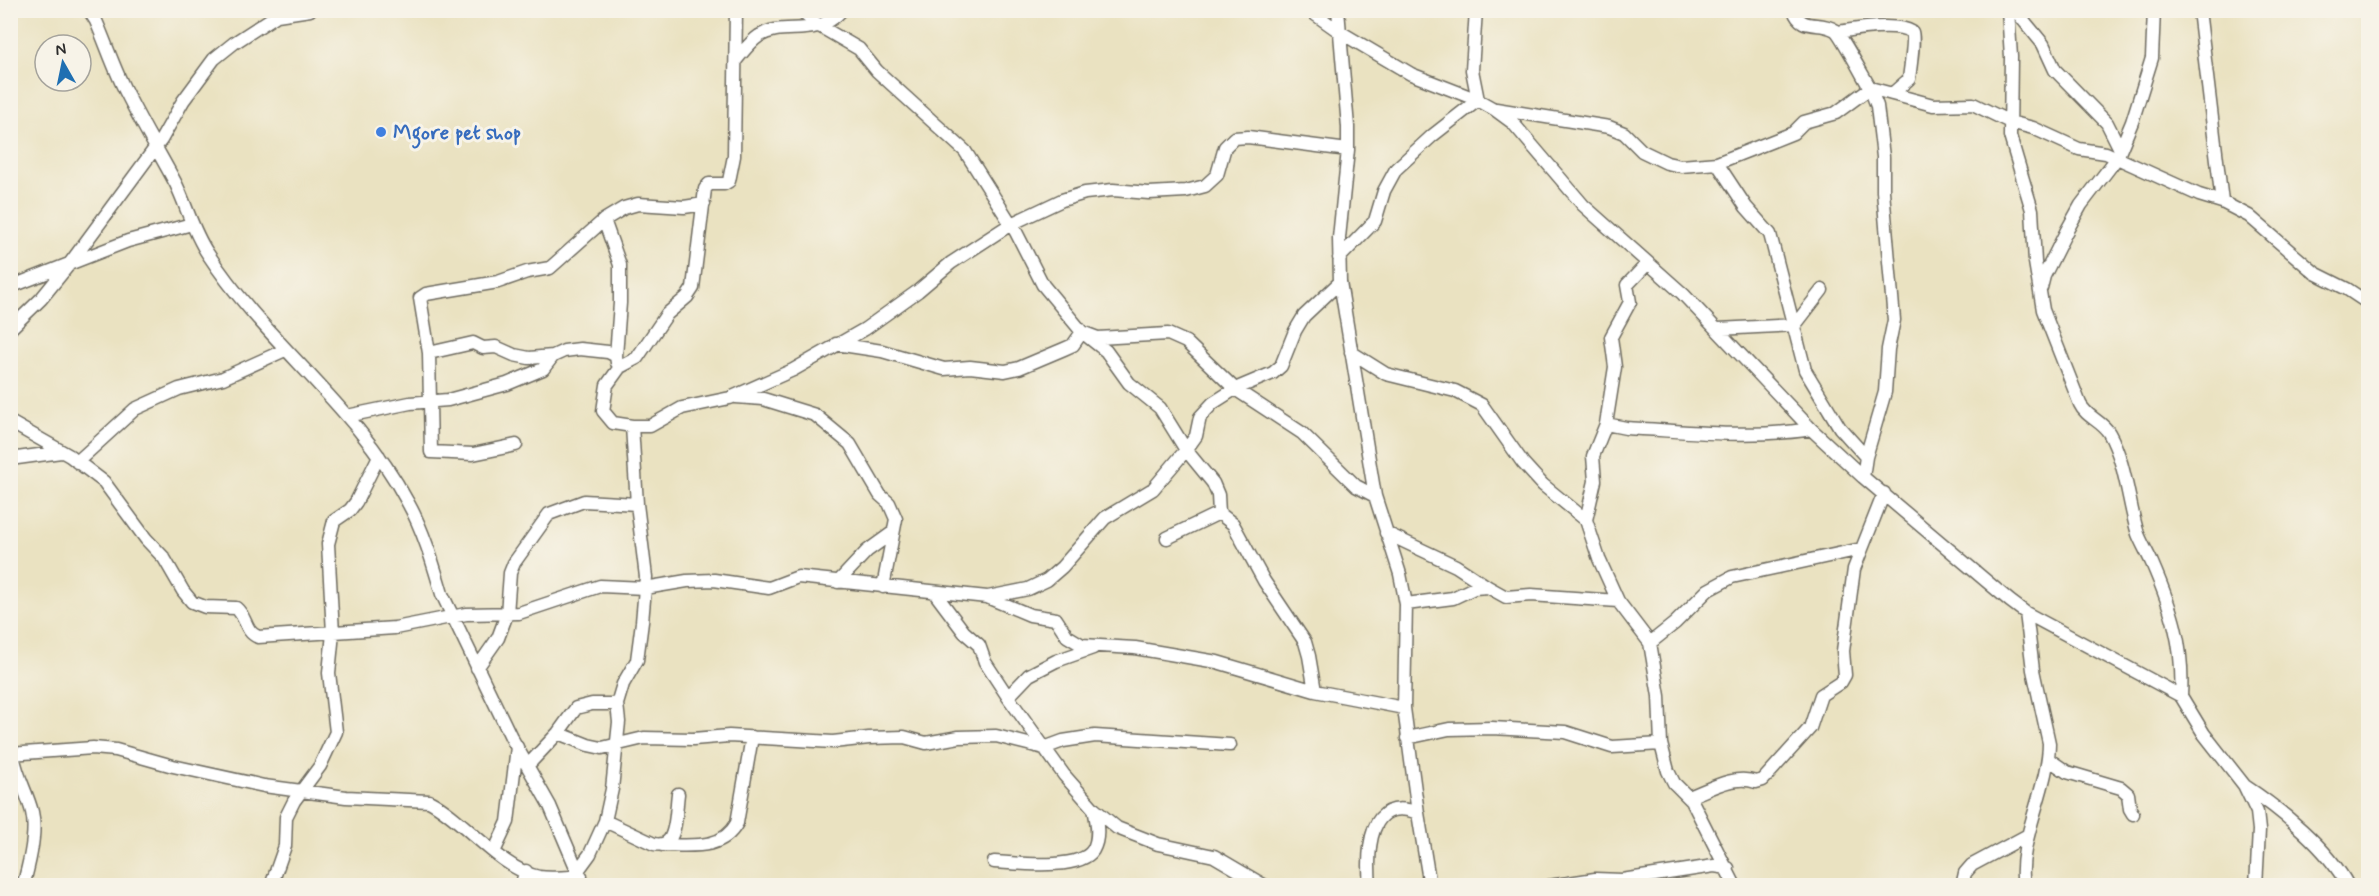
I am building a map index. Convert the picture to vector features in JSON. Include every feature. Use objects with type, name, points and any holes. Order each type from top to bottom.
[{"type":"street","points":[[89,10],[96,21],[127,95],[177,186],[206,252],[242,302],[347,416],[379,456],[408,501],[435,569],[442,594],[517,747],[550,807],[581,877]]},
{"type":"street","points":[[10,329],[41,299],[71,262],[156,147],[183,101],[214,59],[234,43],[284,12],[310,10]]},
{"type":"street","points":[[617,361],[637,358],[667,314],[690,293],[696,273],[705,189],[709,184],[724,184],[729,181],[734,156],[736,10]]},
{"type":"street","points":[[799,10],[821,27],[858,49],[877,71],[965,152],[1011,224],[1043,285],[1082,332],[1106,351],[1129,383],[1160,408],[1186,450],[1212,483],[1218,495],[1220,513],[1233,524],[1269,589],[1305,642],[1315,691]]},
{"type":"street","points":[[736,60],[757,37],[766,33],[821,27],[842,10]]},
{"type":"street","points":[[1309,10],[1340,32],[1411,74],[1478,100],[1494,109],[1518,129],[1583,205],[1718,329],[1811,429],[1863,477],[2026,613],[2181,696],[2204,734],[2244,785],[2258,819],[2256,885]]},
{"type":"street","points":[[1338,10],[1348,127],[1339,258],[1340,282],[1375,496],[1400,574],[1406,604],[1404,708],[1430,885]]},
{"type":"street","points":[[1476,10],[1472,70],[1478,100]]},
{"type":"street","points":[[1794,10],[1798,20],[1802,23],[1826,27],[1838,32],[1860,28],[1905,28],[1912,32],[1915,37],[1909,79],[1892,94]]},
{"type":"street","points":[[2007,10],[2011,57],[2010,136],[2031,210],[2043,310],[2080,405],[2084,412],[2104,427],[2115,447],[2139,536],[2152,564],[2176,631],[2183,666],[2181,696]]},
{"type":"street","points":[[2015,10],[2043,44],[2055,70],[2107,123],[2118,154]]},
{"type":"street","points":[[2040,292],[2044,276],[2081,205],[2118,154],[2148,75],[2152,58],[2154,10]]},
{"type":"street","points":[[2199,10],[2222,202]]},
{"type":"street","points":[[1838,32],[1876,101],[1883,157],[1887,254],[1894,311],[1887,349],[1885,392],[1866,457],[1863,477]]},
{"type":"street","points":[[1494,109],[1616,129],[1642,151],[1674,165],[1717,163],[1793,132],[1804,122],[1831,115],[1870,88],[1933,105],[1973,104],[2010,122],[2033,128],[2079,148],[2118,154],[2199,195],[2222,202],[2248,216],[2315,273],[2348,289],[2368,303]]},
{"type":"street","points":[[1339,258],[1375,221],[1384,191],[1396,170],[1432,136],[1478,100]]},
{"type":"street","points":[[604,220],[620,265],[620,303],[617,361],[606,385],[603,411],[613,423],[650,426],[682,408],[734,396],[793,370],[865,329],[918,291],[951,263],[1011,224],[1062,200],[1113,190],[1149,193],[1204,186],[1217,175],[1225,147],[1234,138],[1248,137],[1348,150]]},
{"type":"street","points":[[1717,163],[1746,207],[1770,234],[1781,283],[1809,377],[1840,428],[1866,457]]},
{"type":"street","points":[[516,445],[473,454],[431,453],[429,353],[420,298],[426,294],[498,282],[527,272],[550,268],[604,220],[624,208],[638,204],[684,207],[704,204]]},
{"type":"street","points":[[10,287],[133,239],[192,224]]},
{"type":"street","points":[[1648,263],[1627,285],[1630,302],[1611,337],[1615,367],[1606,424],[1593,456],[1594,481],[1586,520],[1599,559],[1618,601],[1650,643],[1659,696],[1661,744],[1670,778],[1689,797],[1735,885]]},
{"type":"street","points":[[10,422],[77,462],[104,482],[146,539],[164,558],[192,602],[205,607],[237,608],[248,630],[258,637],[333,633],[423,624],[453,616],[507,614],[536,609],[600,586],[645,588],[687,581],[714,580],[769,588],[798,577],[987,597],[1028,589],[1047,580],[1062,567],[1105,518],[1153,489],[1196,436],[1200,417],[1213,403],[1235,389],[1273,373],[1281,366],[1295,331],[1304,316],[1340,282]]},
{"type":"street","points":[[1718,329],[1795,325],[1822,290]]},
{"type":"street","points":[[836,344],[882,351],[944,369],[970,367],[1005,371],[1019,368],[1073,345],[1082,332]]},
{"type":"street","points":[[1082,332],[1098,338],[1168,334],[1186,342],[1235,389],[1302,433],[1356,486],[1375,496]]},
{"type":"street","points":[[429,353],[473,343],[483,348],[496,347],[522,357],[553,356],[564,351],[580,349],[608,352],[617,361]]},
{"type":"street","points":[[77,462],[135,409],[179,389],[223,378],[285,350]]},
{"type":"street","points":[[1352,352],[1386,374],[1455,391],[1482,405],[1523,463],[1543,486],[1586,520]]},
{"type":"street","points":[[347,416],[410,403],[448,400],[507,384],[543,369],[553,356]]},
{"type":"street","points":[[734,396],[763,399],[805,411],[820,418],[846,439],[896,519],[882,587]]},
{"type":"street","points":[[1606,424],[1626,428],[1751,434],[1778,434],[1811,429]]},
{"type":"street","points":[[581,877],[605,821],[612,789],[619,722],[617,704],[623,684],[637,660],[646,578],[637,504],[632,426]]},
{"type":"street","points":[[10,459],[61,452]]},
{"type":"street","points":[[271,885],[285,846],[286,817],[294,801],[320,766],[336,732],[329,673],[333,633],[328,544],[330,530],[334,521],[357,502],[379,456]]},
{"type":"street","points":[[1689,797],[1734,780],[1745,778],[1756,783],[1763,780],[1810,728],[1821,694],[1841,682],[1845,675],[1843,651],[1854,569],[1884,493]]},
{"type":"street","points":[[477,668],[498,638],[507,614],[511,568],[549,514],[584,501],[637,504]]},
{"type":"street","points":[[1167,538],[1220,513]]},
{"type":"street","points":[[838,582],[867,551],[892,533]]},
{"type":"street","points":[[1386,534],[1456,567],[1506,597],[1532,595],[1618,601]]},
{"type":"street","points":[[1650,643],[1675,623],[1708,590],[1732,577],[1861,549]]},
{"type":"street","points":[[1406,604],[1453,598],[1474,588],[1488,586]]},
{"type":"street","points":[[934,592],[964,632],[979,645],[985,662],[1008,697],[1070,782],[1094,809],[1117,828],[1158,844],[1214,856],[1266,885]]},
{"type":"street","points":[[987,597],[1030,615],[1056,619],[1071,639],[1082,645],[1094,648],[1135,648],[1217,662],[1315,691],[1404,708]]},
{"type":"street","points":[[2024,885],[2023,873],[2028,835],[2042,794],[2049,743],[2033,670],[2026,613]]},
{"type":"street","points":[[1008,697],[1029,675],[1056,661],[1094,648]]},
{"type":"street","points":[[528,765],[558,733],[576,708],[592,704],[617,704]]},
{"type":"street","points":[[1407,738],[1449,729],[1492,728],[1564,732],[1612,747],[1661,744]]},
{"type":"street","points":[[558,733],[602,748],[637,739],[657,737],[752,737],[833,742],[904,737],[926,743],[953,738],[996,736],[1044,748],[1064,741],[1095,736],[1157,738],[1230,745]]},
{"type":"street","points":[[605,821],[654,844],[662,845],[710,844],[731,833],[737,823],[752,737]]},
{"type":"street","points":[[494,852],[508,822],[517,747]]},
{"type":"street","points":[[23,885],[34,834],[34,822],[30,805],[16,774],[12,754],[93,748],[116,750],[173,766],[264,786],[346,797],[429,801],[440,806],[494,852],[526,871],[539,876],[557,878],[581,877]]},
{"type":"street","points":[[2048,759],[2067,772],[2121,788],[2128,794],[2133,814]]},
{"type":"street","points":[[2244,785],[2268,801],[2315,844],[2332,861],[2348,885]]},
{"type":"street","points":[[662,845],[669,841],[678,794]]},
{"type":"street","points":[[1370,885],[1368,864],[1376,822],[1388,812],[1402,807],[1418,813]]},
{"type":"street","points":[[994,862],[1034,864],[1072,862],[1088,856],[1094,849],[1097,838],[1094,809]]},
{"type":"street","points":[[1962,885],[1965,873],[1972,866],[2028,835]]},
{"type":"street","points":[[1549,885],[1594,879],[1622,880],[1714,866],[1728,868]]},
{"type":"street","points":[[521,885],[526,871]]},
{"type":"place","name":"Mgore pet shop","points":[[381,132]]}]
